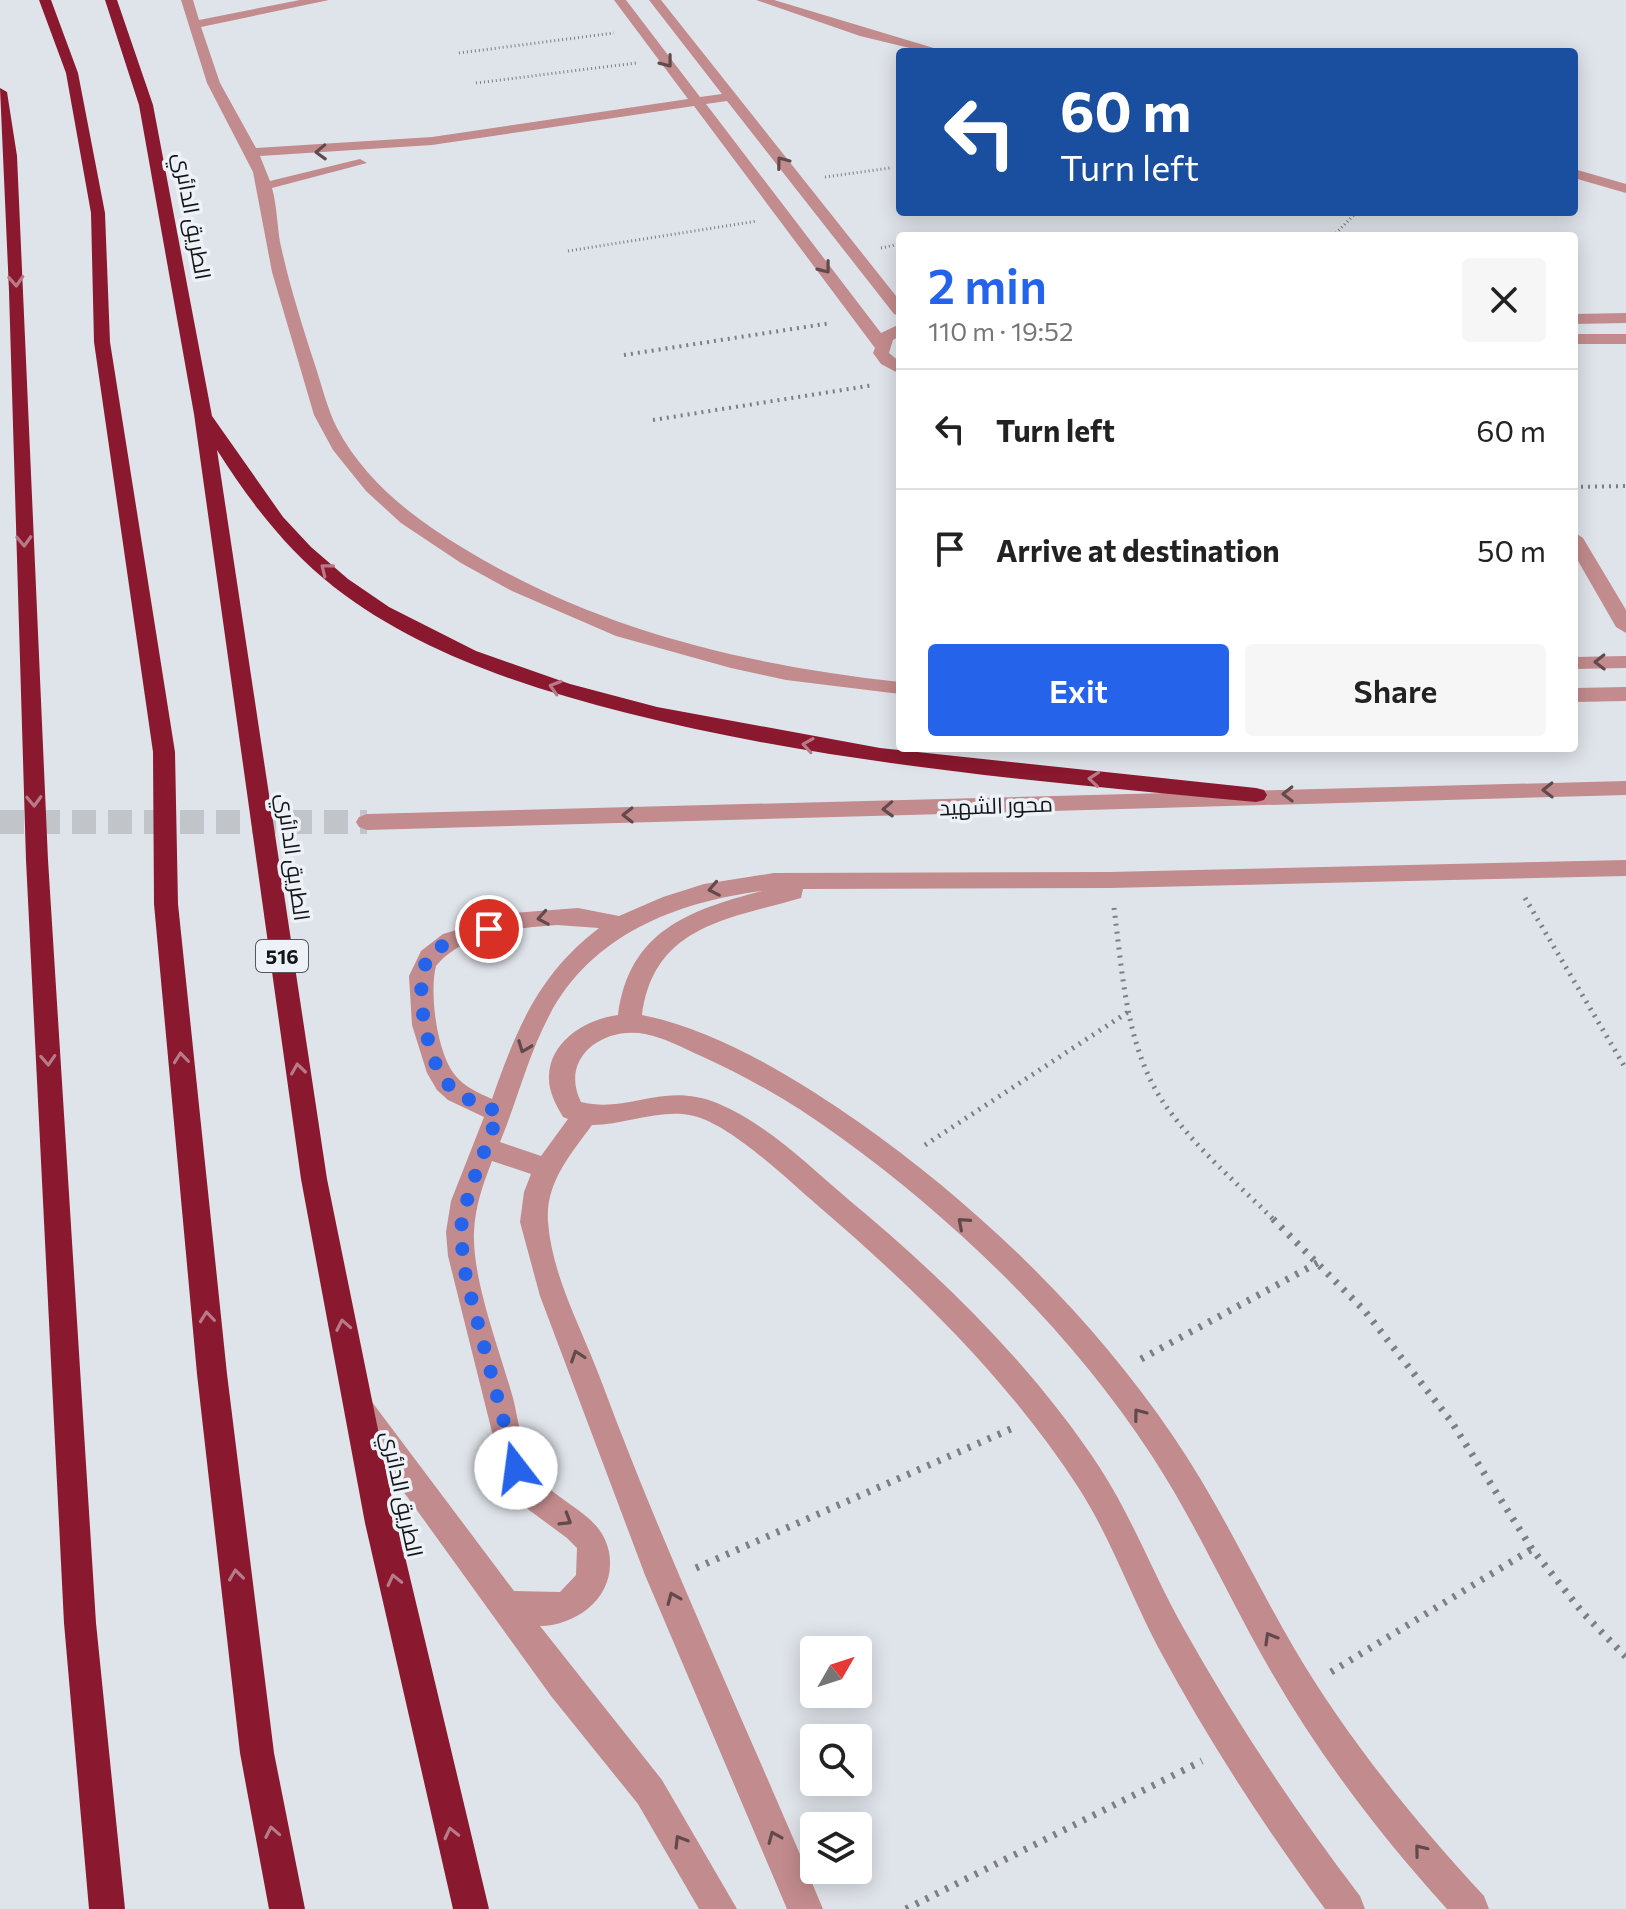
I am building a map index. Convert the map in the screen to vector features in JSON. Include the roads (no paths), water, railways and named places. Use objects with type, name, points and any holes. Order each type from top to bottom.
[{"type":"highway","points":[[45,0],[72,73],[98,213],[102,342],[164,752],[166,904],[212,1374],[257,1753],[287,1909]]},
{"type":"highway","name":"الطريق الدائري","points":[[111,0],[146,105],[203,414],[314,1179],[381,1523],[471,1909]]},
{"type":"highway","points":[[0,92],[10,156],[37,860],[79,1607],[107,1909]]},
{"type":"highway","points":[[203,414],[250,489],[304,551],[364,599],[431,637],[501,671],[596,699],[752,736],[925,763],[1256,795]]},
{"type":"street","points":[[224,3],[276,0]]},
{"type":"street","points":[[193,25],[247,12],[323,0]]},
{"type":"street","points":[[620,0],[864,318],[881,345]]},
{"type":"street","points":[[655,0],[896,306]]},
{"type":"street","points":[[762,0],[864,33],[925,48]]},
{"type":"street","points":[[194,2],[193,25],[215,88],[251,152],[265,186],[271,236],[284,296],[327,425],[347,460],[377,496],[428,535],[505,581],[567,611],[656,644],[817,679],[896,688]]},
{"type":"street","points":[[251,152],[320,152],[384,147],[731,96]]},
{"type":"street","points":[[265,186],[327,169],[412,154],[743,110]]},
{"type":"street","points":[[1578,174],[1626,189]]},
{"type":"street","points":[[1578,319],[1626,318]]},
{"type":"street","points":[[896,331],[886,337],[881,345],[881,353],[896,367]]},
{"type":"street","points":[[1578,339],[1626,339]]},
{"type":"street","points":[[1578,545],[1626,627]]},
{"type":"street","points":[[1578,663],[1626,662]]},
{"type":"street","points":[[1578,695],[1626,694]]},
{"type":"street","name":"محور الشهيد","points":[[367,822],[1256,795],[1626,788]]},
{"type":"street","points":[[507,1606],[531,1610],[565,1608],[584,1593],[591,1582],[595,1564],[589,1539],[581,1529],[551,1511],[533,1494],[516,1468],[466,1278],[460,1231],[469,1192],[531,1029],[557,981],[579,956],[620,925],[660,904],[737,885],[786,880],[1110,880],[1626,868]]},
{"type":"street","points":[[629,1023],[630,1000],[636,978],[649,957],[666,939],[688,924],[741,904],[847,882]]},
{"type":"street","points":[[499,1112],[456,1092],[436,1068],[420,986],[423,965],[451,940],[539,918],[571,915],[620,925]]},
{"type":"street","points":[[1347,1909],[1289,1832],[1232,1746],[1169,1633],[1089,1477],[997,1355],[896,1254],[744,1132],[698,1105],[680,1103],[635,1108],[601,1116],[572,1110],[564,1098],[560,1072],[564,1059],[584,1037],[614,1025],[648,1025],[698,1043],[747,1066],[793,1092],[895,1164],[1005,1259],[1111,1375],[1161,1443],[1301,1690],[1364,1781],[1471,1909]]},
{"type":"street","points":[[585,1115],[547,1169],[537,1192],[533,1221],[543,1259],[607,1440],[805,1909]]},
{"type":"street","points":[[485,1148],[547,1169]]},
{"type":"street","points":[[359,1409],[650,1792],[719,1909]]},
{"type":"tunnel","points":[[0,822],[367,822]]}]
